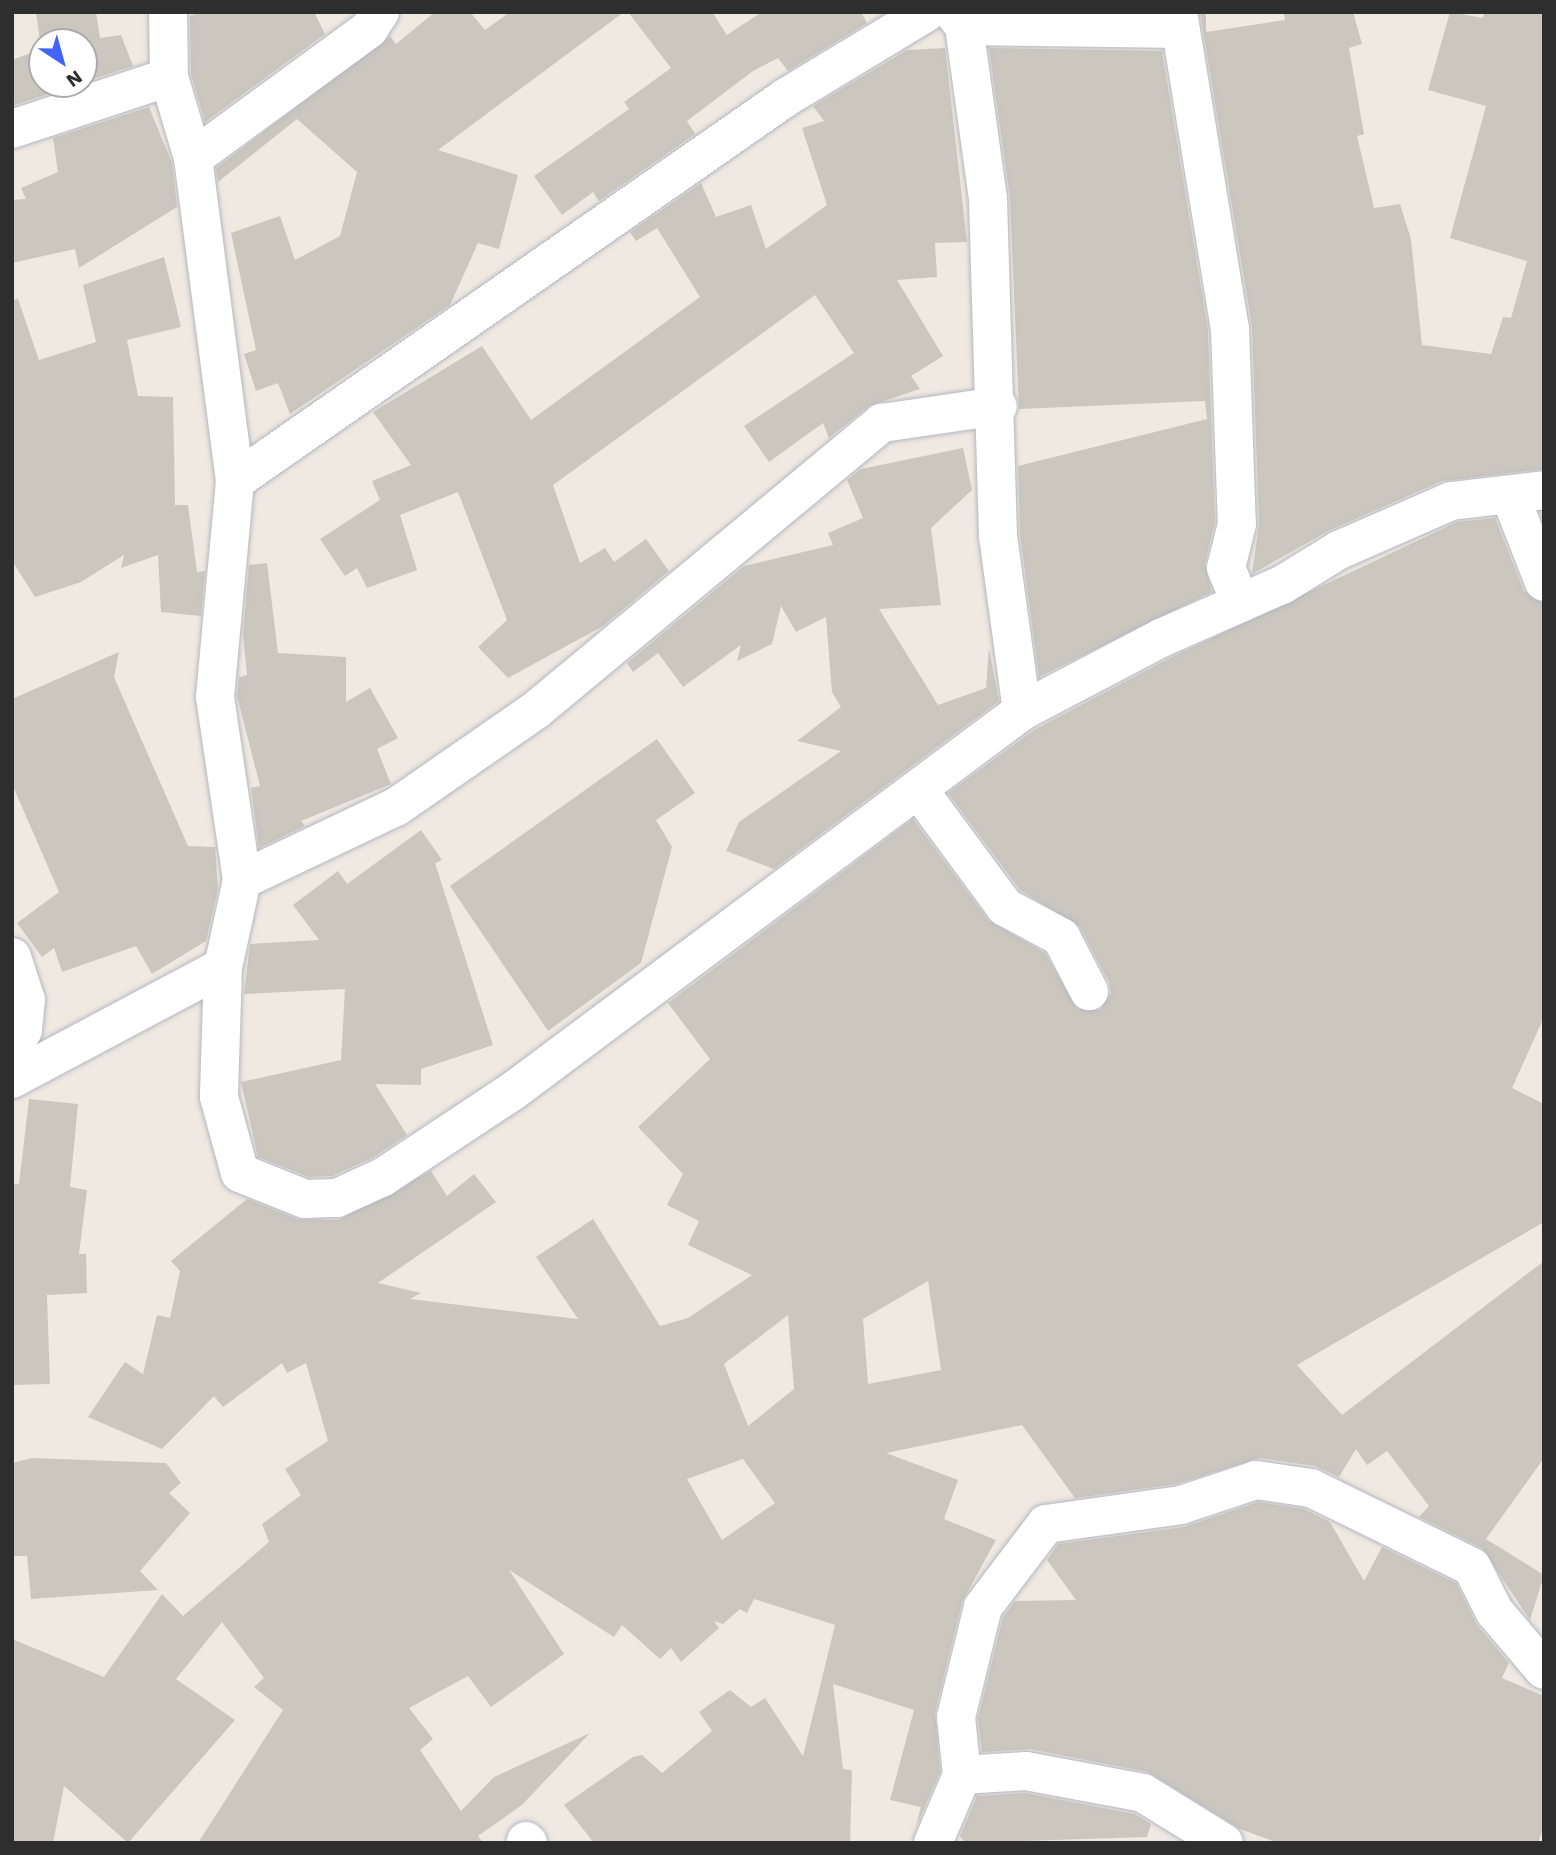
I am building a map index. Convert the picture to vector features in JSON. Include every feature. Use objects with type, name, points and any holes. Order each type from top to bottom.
[{"type":"street","points":[[168,12],[169,78],[193,158],[235,481],[215,697],[242,880],[223,967],[219,1097],[240,1172],[305,1199],[337,1198],[383,1177],[513,1091],[1022,711],[1241,603],[1339,550],[1451,501],[1527,494],[1544,582]]},
{"type":"street","points":[[193,158],[369,29],[380,12]]},
{"type":"street","points":[[235,481],[785,98],[927,12]]},
{"type":"street","points":[[1022,711],[998,536],[998,406],[988,199],[958,19],[1179,21],[1230,328],[1228,426],[1237,524],[1226,568],[1241,603]]},
{"type":"street","points":[[12,129],[169,78]]},
{"type":"street","points":[[242,880],[396,807],[536,710],[882,423],[998,406]]},
{"type":"street","points":[[918,789],[1005,907],[1060,937],[1089,991]]},
{"type":"street","points":[[12,957],[26,999],[23,1030],[12,1050]]},
{"type":"street","points":[[12,1079],[223,967]]},
{"type":"street","points":[[933,1843],[962,1775],[956,1717],[983,1606],[1046,1524],[1181,1505],[1256,1480],[1311,1488],[1472,1567],[1494,1611],[1544,1670]]},
{"type":"street","points":[[962,1775],[1026,1771],[1143,1793],[1224,1843]]},
{"type":"building","points":[[36,12],[96,12],[100,38],[121,35],[133,66],[98,77],[98,28],[38,28]]},
{"type":"building","points":[[201,12],[314,12],[325,34],[205,122],[191,74],[190,16]]},
{"type":"building","points":[[435,12],[470,12],[485,30],[510,12],[624,12],[438,150],[518,175],[499,249],[478,243],[450,305],[290,414],[278,383],[256,391],[244,354],[256,350],[231,233],[280,216],[295,260],[340,236],[357,172],[297,119],[218,182],[216,168],[390,36],[396,44]]},
{"type":"building","points":[[628,12],[712,12],[727,35],[762,12],[861,12],[867,23],[788,71],[778,58],[753,71],[687,121],[695,134],[599,201],[593,192],[562,215],[534,176],[629,109],[624,102],[671,68]]},
{"type":"building","points":[[1200,12],[1206,12],[1206,32],[1285,20],[1284,12],[1353,12],[1362,44],[1349,48],[1364,134],[1357,136],[1374,208],[1400,204],[1411,239],[1422,345],[1491,354],[1503,317],[1511,318],[1527,261],[1450,238],[1486,106],[1428,90],[1450,12],[1483,18],[1484,12],[1544,12],[1544,469],[1442,481],[1330,530],[1252,574],[1259,523],[1252,327]]},
{"type":"building","points":[[945,48],[967,242],[935,243],[937,277],[897,280],[943,356],[911,376],[920,389],[869,406],[829,438],[823,423],[769,462],[744,426],[854,353],[815,295],[553,485],[580,563],[605,548],[614,562],[646,539],[669,571],[603,626],[508,678],[478,647],[507,620],[458,492],[400,515],[417,570],[367,588],[357,568],[345,576],[320,539],[380,500],[372,481],[411,465],[373,412],[482,346],[531,420],[700,297],[657,228],[636,241],[630,232],[701,183],[716,217],[751,205],[766,249],[827,205],[802,128],[824,121],[813,106],[907,50]]},
{"type":"building","points":[[989,48],[1162,51],[1208,330],[1215,522],[1205,564],[1212,592],[1039,677],[1020,534],[1018,466],[1207,419],[1205,401],[1019,409],[1010,198]]},
{"type":"building","points":[[28,54],[28,98],[36,98],[12,106],[12,60]]},
{"type":"building","points":[[149,107],[172,163],[177,207],[79,268],[75,249],[12,263],[12,200],[26,199],[21,188],[58,172],[53,138]]},
{"type":"building","points":[[164,257],[181,327],[127,340],[138,396],[173,397],[175,505],[188,505],[197,572],[205,571],[201,616],[161,612],[158,555],[121,568],[124,555],[81,582],[35,597],[12,561],[12,300],[18,299],[39,360],[96,342],[83,285]]},
{"type":"building","points":[[963,448],[972,490],[931,528],[941,605],[879,609],[938,705],[986,688],[989,648],[999,701],[774,869],[726,851],[739,822],[841,751],[797,741],[841,707],[832,692],[826,617],[796,632],[781,606],[772,644],[737,661],[741,645],[683,687],[658,653],[633,672],[627,663],[744,566],[833,545],[828,533],[863,518],[847,480],[861,469]]},
{"type":"building","points":[[1495,518],[1524,591],[1544,603],[1544,1017],[1512,1088],[1544,1104],[1544,1222],[1297,1365],[1342,1415],[1544,1261],[1544,1458],[1486,1539],[1544,1575],[1530,1620],[1482,1548],[1419,1517],[1429,1506],[1387,1451],[1367,1465],[1356,1449],[1339,1477],[1315,1466],[1259,1458],[1176,1484],[1075,1498],[1022,1425],[886,1453],[958,1480],[944,1519],[996,1540],[962,1602],[935,1712],[940,1772],[916,1827],[921,1807],[890,1800],[914,1710],[833,1684],[843,1769],[852,1770],[850,1843],[594,1843],[564,1805],[633,1757],[642,1755],[662,1773],[712,1731],[699,1712],[730,1690],[751,1707],[765,1698],[803,1756],[835,1625],[754,1599],[747,1613],[740,1609],[723,1624],[714,1621],[719,1628],[681,1662],[671,1648],[660,1659],[622,1625],[614,1637],[509,1570],[564,1654],[491,1707],[468,1676],[409,1708],[433,1739],[420,1750],[461,1811],[494,1777],[590,1733],[522,1805],[478,1836],[483,1843],[198,1843],[283,1710],[254,1687],[264,1678],[222,1622],[176,1679],[235,1720],[128,1843],[64,1786],[53,1843],[12,1843],[12,1639],[104,1677],[162,1594],[183,1616],[269,1542],[262,1524],[301,1495],[285,1469],[328,1441],[306,1363],[287,1373],[282,1363],[223,1407],[214,1396],[162,1449],[88,1417],[125,1362],[143,1374],[157,1315],[170,1318],[180,1271],[171,1261],[247,1199],[297,1219],[338,1220],[431,1171],[447,1196],[474,1174],[496,1202],[378,1283],[421,1293],[410,1299],[578,1319],[536,1257],[593,1219],[660,1326],[688,1318],[752,1275],[688,1245],[699,1221],[667,1205],[683,1174],[638,1127],[710,1059],[668,1003],[913,819],[988,920],[1045,953],[1077,1009],[1100,1010],[1111,993],[1109,982],[1080,927],[1020,890],[948,793],[1034,730],[1170,658],[1457,522]],"holes":[[[928,1281],[941,1370],[868,1384],[863,1319]],[[788,1315],[794,1389],[748,1426],[724,1364]],[[743,1459],[775,1503],[722,1540],[687,1479]]]},
{"type":"building","points":[[267,563],[278,653],[346,657],[346,702],[370,688],[398,738],[377,749],[391,784],[301,821],[305,826],[259,848],[251,788],[260,786],[237,696],[239,677],[247,675],[243,635],[249,565]]},
{"type":"building","points":[[119,652],[114,677],[188,846],[215,847],[218,889],[206,941],[152,974],[136,946],[62,972],[54,948],[42,957],[17,923],[59,892],[12,784],[12,699]]},
{"type":"building","points":[[657,739],[695,793],[656,820],[672,847],[641,963],[548,1031],[450,886]]},
{"type":"building","points":[[421,830],[442,860],[435,863],[493,1045],[421,1069],[421,1085],[375,1084],[407,1135],[372,1158],[332,1176],[309,1177],[258,1157],[241,1082],[341,1060],[345,989],[244,994],[250,944],[319,940],[293,905],[338,871],[347,884]]},
{"type":"building","points":[[29,1099],[78,1104],[70,1187],[87,1190],[79,1254],[86,1254],[87,1293],[47,1295],[50,1384],[12,1385],[12,1184],[19,1184]]},
{"type":"building","points":[[32,1458],[166,1463],[181,1483],[169,1493],[190,1513],[140,1571],[158,1590],[31,1599],[27,1556],[14,1556],[12,1463]]},
{"type":"building","points":[[1258,1502],[1304,1509],[1330,1522],[1364,1581],[1382,1547],[1456,1583],[1477,1625],[1509,1663],[1502,1678],[1544,1696],[1544,1826],[1538,1843],[1278,1843],[1240,1829],[1148,1772],[1030,1749],[982,1752],[978,1719],[1003,1617],[1015,1601],[1076,1600],[1047,1560],[1058,1544],[1184,1527]]},
{"type":"building","points":[[1025,1793],[1135,1814],[1151,1824],[1147,1837],[965,1843],[960,1836],[977,1796]]}]
